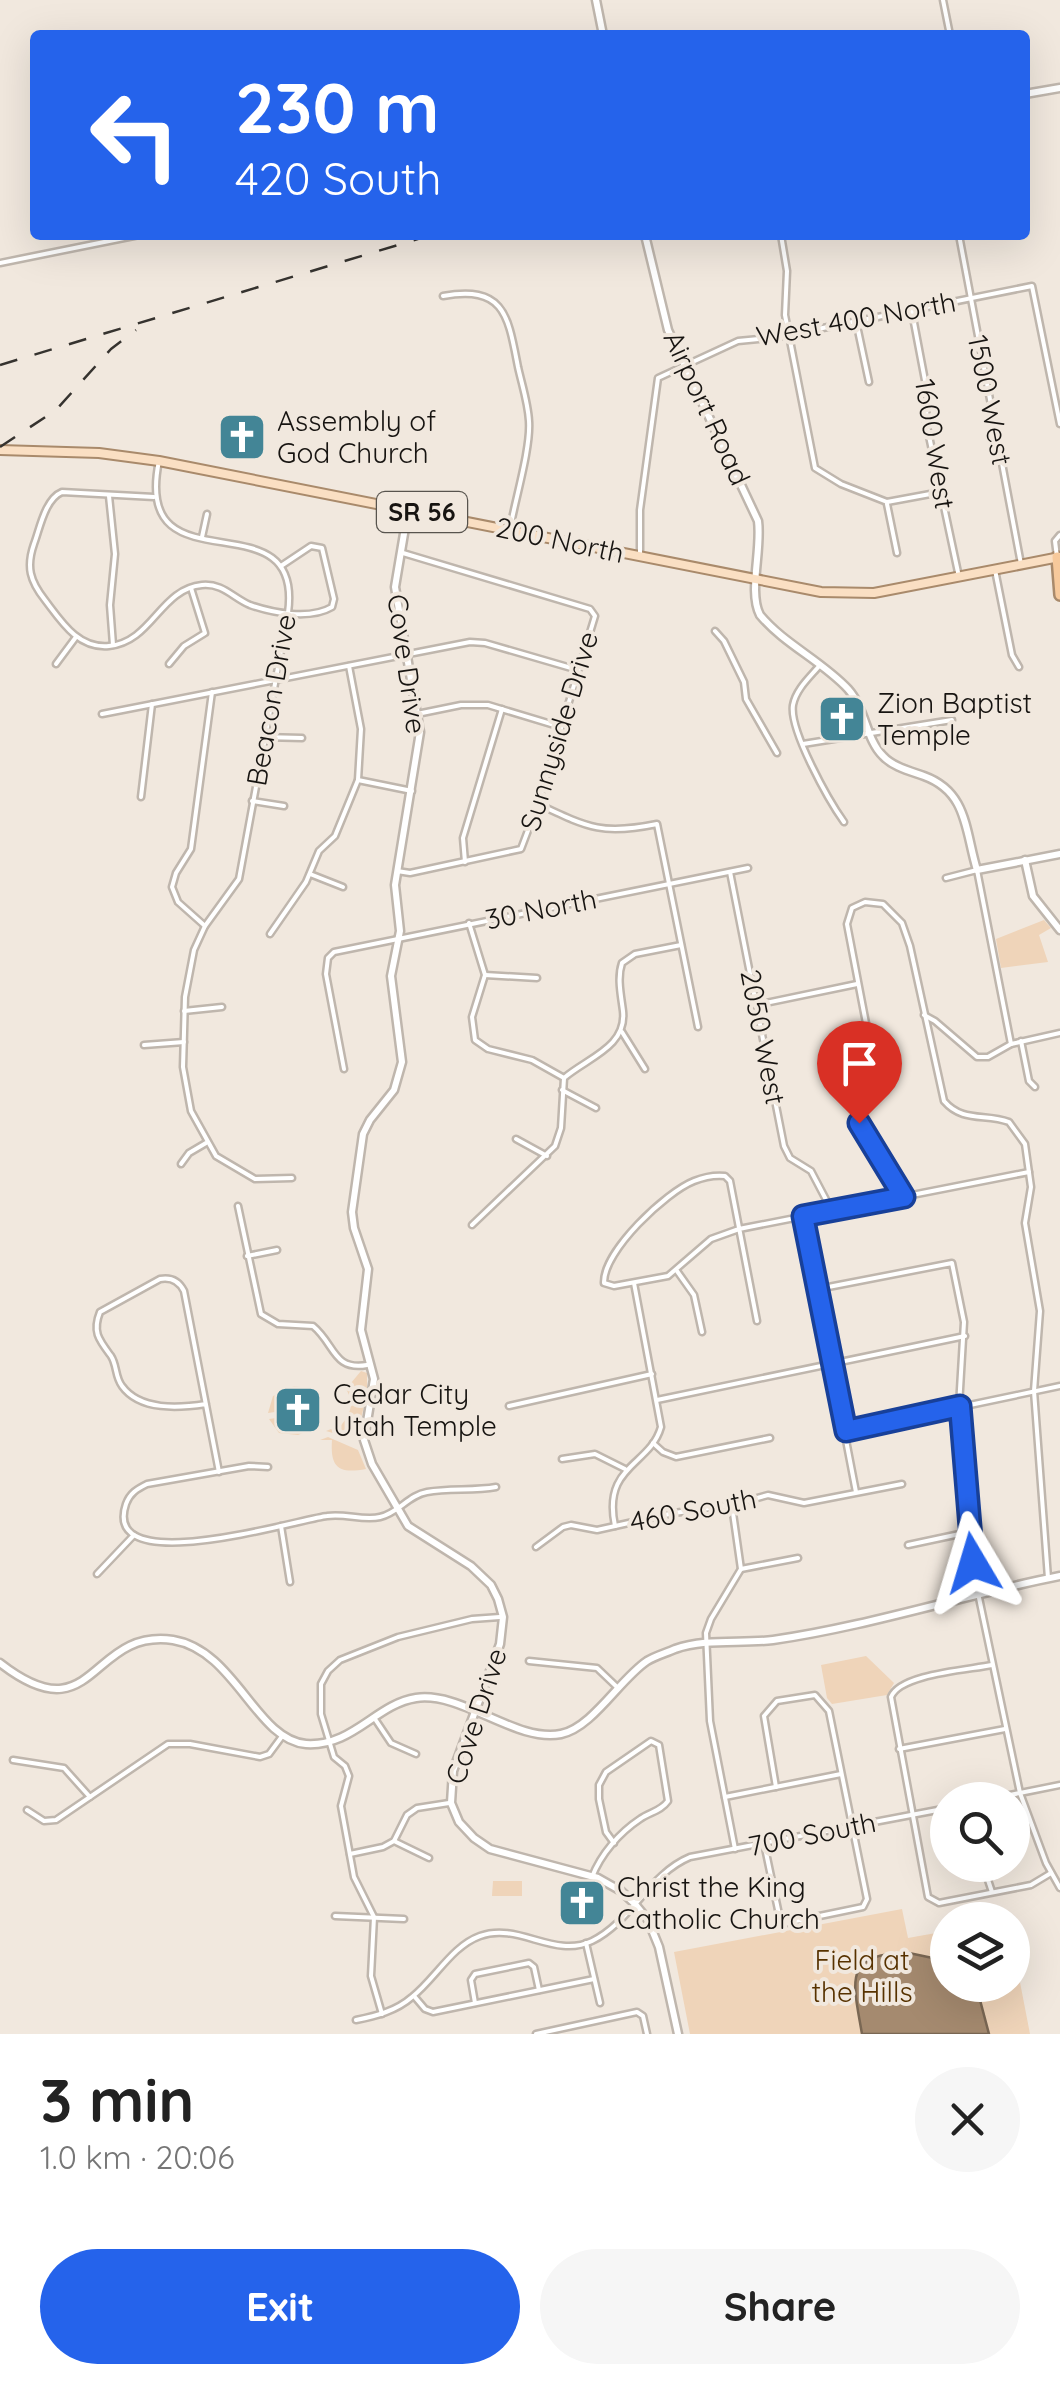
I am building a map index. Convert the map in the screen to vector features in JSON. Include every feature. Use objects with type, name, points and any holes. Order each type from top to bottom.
[{"type":"highway","points":[[1059,560],[1060,594]]},
{"type":"main road","points":[[596,0],[602,30]]},
{"type":"main road","points":[[1030,93],[1060,88]]},
{"type":"main road","name":"Airport Road","points":[[646,240],[663,312],[683,365],[758,521],[761,551],[756,580]]},
{"type":"main road","name":"200 North","points":[[0,450],[98,452],[159,461],[821,592],[858,594],[1059,560]]},
{"type":"main road","name":"Cove Drive","points":[[408,509],[395,587],[418,714],[419,751],[396,871],[399,937],[391,976],[401,1046],[400,1077],[363,1134],[352,1206],[354,1228],[368,1270],[361,1325],[372,1364],[374,1390],[365,1422],[366,1446],[372,1464],[408,1526],[482,1576],[498,1599],[503,1617],[500,1644],[452,1771],[450,1802],[459,1822],[490,1849],[592,1877],[622,1891],[648,1920],[660,1946],[678,2034]]},
{"type":"main road","points":[[756,580],[754,601],[760,615],[855,697],[878,752],[886,760],[934,779],[952,792],[965,815],[976,870],[1060,854]]},
{"type":"main road","points":[[1025,860],[1032,896],[1059,927]]},
{"type":"main road","points":[[0,1663],[26,1683],[50,1691],[70,1688],[87,1679],[130,1644],[152,1639],[175,1640],[213,1658],[283,1735],[306,1744],[328,1742],[352,1733],[398,1703],[418,1697],[439,1699],[538,1733],[561,1734],[578,1726],[647,1662],[679,1648],[770,1640],[922,1611],[978,1593],[1060,1576]]},
{"type":"street","points":[[943,0],[949,30]]},
{"type":"street","points":[[0,263],[114,240]]},
{"type":"street","points":[[782,240],[787,266],[784,304],[815,468],[840,484],[887,502],[941,492]]},
{"type":"street","name":"1500 West","points":[[960,240],[1021,564]]},
{"type":"street","name":"West 400 North","points":[[683,365],[744,340],[1032,286],[1060,424]]},
{"type":"street","points":[[443,296],[468,292],[486,296],[498,304],[509,320],[530,424],[510,529]]},
{"type":"street","name":"1600 West","points":[[912,310],[927,391],[926,422],[958,577]]},
{"type":"street","points":[[856,321],[869,382]]},
{"type":"street","points":[[640,556],[640,510],[658,378],[683,365]]},
{"type":"street","points":[[154,496],[55,495],[30,555],[30,577],[76,636],[99,646],[135,638],[174,596],[191,588],[215,586],[252,605],[304,614],[326,610],[334,600],[322,548],[311,546],[281,566],[259,552],[170,526],[157,509],[154,496],[159,461]]},
{"type":"street","points":[[109,496],[115,554],[110,605],[112,646]]},
{"type":"street","points":[[887,502],[898,553]]},
{"type":"street","points":[[202,537],[208,514]]},
{"type":"street","points":[[1059,560],[1055,541],[1060,536]]},
{"type":"street","name":"Sunnyside Drive","points":[[400,552],[593,612],[538,804],[521,849],[465,862]]},
{"type":"street","name":"Beacon Drive","points":[[206,1143],[186,1092],[184,1011],[194,950],[205,926],[239,879],[288,612],[290,585],[281,566]]},
{"type":"street","points":[[995,570],[1012,655],[1020,666]]},
{"type":"street","points":[[169,664],[184,646],[204,633],[191,588]]},
{"type":"street","points":[[714,631],[724,641],[744,682],[746,699],[777,753]]},
{"type":"street","points":[[470,634],[470,642]]},
{"type":"street","points":[[56,664],[76,636]]},
{"type":"street","points":[[102,714],[470,642],[578,670]]},
{"type":"street","points":[[820,665],[793,702],[794,724],[844,822]]},
{"type":"street","points":[[270,934],[310,874],[319,851],[339,829],[358,780],[360,730],[349,666]]},
{"type":"street","points":[[205,926],[178,902],[172,887],[191,849],[212,692]]},
{"type":"street","points":[[141,797],[152,704]]},
{"type":"street","points":[[418,714],[474,704],[561,727]]},
{"type":"street","points":[[396,871],[410,873],[465,862],[463,838],[502,710]]},
{"type":"street","points":[[803,744],[952,720]]},
{"type":"street","points":[[263,737],[302,738]]},
{"type":"street","points":[[358,780],[412,791]]},
{"type":"street","points":[[252,802],[284,806]]},
{"type":"street","points":[[538,804],[603,830],[657,824],[698,1027]]},
{"type":"street","name":"30 North","points":[[344,1069],[326,974],[328,958],[334,952],[748,868]]},
{"type":"street","points":[[946,878],[976,870],[1011,1044]]},
{"type":"street","name":"2050 West","points":[[730,872],[787,1154],[811,1171],[832,1211]]},
{"type":"street","points":[[310,874],[343,887]]},
{"type":"street","points":[[904,1197],[859,1123],[874,1074],[847,934],[852,908],[865,902],[883,904],[897,916],[907,934],[944,1101],[951,1109],[971,1118],[1009,1122],[1025,1144],[1030,1172],[1026,1235],[1040,1311],[1034,1391],[1048,1578]]},
{"type":"street","points":[[469,924],[485,975],[472,1017],[475,1040],[488,1050],[532,1060],[564,1078]]},
{"type":"street","points":[[472,1225],[547,1156],[559,1137],[564,1078],[622,1032],[622,963],[635,954],[681,945]]},
{"type":"street","points":[[485,975],[537,978]]},
{"type":"street","points":[[756,1005],[857,984]]},
{"type":"street","points":[[184,1011],[222,1006]]},
{"type":"street","points":[[924,1015],[978,1058],[1011,1044],[1060,1033]]},
{"type":"street","points":[[622,1032],[645,1068]]},
{"type":"street","points":[[144,1045],[184,1042]]},
{"type":"street","points":[[1021,1042],[1029,1081],[1035,1088]]},
{"type":"street","points":[[831,1058],[870,1050]]},
{"type":"street","points":[[562,1090],[596,1108]]},
{"type":"street","points":[[516,1139],[547,1156]]},
{"type":"street","points":[[181,1164],[206,1143],[221,1160],[255,1179],[292,1178]]},
{"type":"street","points":[[757,1321],[739,1229],[730,1181],[725,1176],[695,1180],[680,1188],[627,1235],[604,1274],[604,1283],[614,1286],[634,1282],[676,1271],[711,1239],[739,1229],[1030,1172]]},
{"type":"street","points":[[238,1206],[257,1308],[266,1319],[278,1324],[313,1326],[344,1364],[372,1364]]},
{"type":"street","points":[[803,1216],[856,1492]]},
{"type":"street","points":[[247,1256],[277,1250]]},
{"type":"street","points":[[818,1289],[952,1262],[965,1336],[960,1406],[968,1532],[1017,1782]]},
{"type":"street","points":[[676,1271],[694,1295],[702,1332]]},
{"type":"street","points":[[206,1404],[183,1408],[148,1404],[123,1388],[113,1358],[97,1338],[100,1312],[156,1280],[168,1278],[184,1291],[206,1404],[219,1472]]},
{"type":"street","points":[[615,1526],[612,1505],[625,1469],[653,1443],[660,1426],[634,1282]]},
{"type":"street","points":[[657,1400],[965,1336]]},
{"type":"street","points":[[508,1406],[652,1374]]},
{"type":"street","points":[[846,1431],[1060,1386]]},
{"type":"street","points":[[653,1443],[676,1457],[770,1438]]},
{"type":"street","points":[[562,1459],[596,1454],[625,1469]]},
{"type":"street","points":[[268,1467],[253,1466],[147,1484],[134,1490],[127,1500],[126,1524],[134,1535],[153,1542],[212,1541],[328,1515],[375,1518],[419,1494],[496,1487]]},
{"type":"street","name":"460 South","points":[[536,1547],[571,1525],[597,1530],[768,1495],[804,1503],[902,1484]]},
{"type":"street","points":[[732,1505],[742,1569],[711,1618],[706,1644],[710,1721],[735,1849]]},
{"type":"street","points":[[281,1526],[290,1582]]},
{"type":"street","points":[[908,1545],[968,1532]]},
{"type":"street","points":[[97,1574],[134,1535]]},
{"type":"street","points":[[742,1569],[798,1558]]},
{"type":"street","points":[[382,2014],[370,1976],[374,1916],[354,1877],[341,1806],[349,1776],[328,1742],[318,1699],[321,1684],[340,1660],[398,1638],[472,1619],[503,1617]]},
{"type":"street","points":[[528,1661],[596,1668],[618,1688]]},
{"type":"street","points":[[992,1665],[908,1681],[894,1690],[890,1704],[928,1897],[939,1903],[1031,1885],[1051,1873]]},
{"type":"street","points":[[764,1843],[781,1924],[863,1907],[867,1899],[853,1826],[829,1711],[822,1699],[806,1695],[777,1701],[764,1716],[776,1787]]},
{"type":"street","points":[[375,1719],[391,1743],[416,1754]]},
{"type":"street","points":[[899,1749],[1005,1728]]},
{"type":"street","points":[[28,1810],[44,1820],[56,1820],[168,1744],[190,1744],[260,1758],[283,1735]]},
{"type":"street","points":[[592,1877],[600,1857],[614,1843],[634,1823],[664,1808],[668,1801],[659,1745],[651,1741],[606,1772],[599,1785],[598,1799],[606,1832],[614,1843]]},
{"type":"street","points":[[13,1760],[64,1768],[90,1798]]},
{"type":"street","points":[[725,1797],[841,1774]]},
{"type":"street","points":[[1030,1791],[1060,1785]]},
{"type":"street","points":[[350,1854],[394,1841],[407,1815],[417,1808],[450,1802]]},
{"type":"street","name":"700 South","points":[[586,1944],[606,1932],[678,1862],[930,1811]]},
{"type":"street","points":[[1030,1819],[1060,1888]]},
{"type":"street","points":[[394,1841],[429,1858]]},
{"type":"street","points":[[989,1882],[992,1892]]},
{"type":"street","points":[[335,1916],[404,1918]]},
{"type":"street","points":[[356,2020],[382,2014],[414,1996],[465,1944],[494,1932],[516,1933],[553,1945],[586,1944],[600,2002]]},
{"type":"street","points":[[475,2003],[471,1980],[476,1974],[529,1963],[534,1967],[539,1990]]},
{"type":"street","points":[[414,1996],[433,2012],[594,1979]]},
{"type":"street","points":[[536,2034],[637,2012],[643,2016],[647,2034]]},
{"type":"street","points":[[573,2026],[575,2034]]},
{"type":"green space","points":[[1044,920],[1051,928],[1039,935],[1048,962],[1001,968],[996,939]]},
{"type":"green space","points":[[361,1371],[367,1373],[367,1395],[357,1433],[347,1437],[326,1431],[347,1434],[338,1429],[350,1410],[346,1389]]},
{"type":"green space","points":[[294,1386],[309,1388],[294,1394],[313,1391],[316,1402],[310,1395],[288,1400],[279,1408],[277,1402],[275,1412],[268,1413],[273,1396]]},
{"type":"green space","points":[[317,1412],[319,1423],[284,1426],[287,1430],[317,1427],[298,1435],[279,1433],[269,1419],[276,1418],[283,1426],[281,1419],[292,1425],[315,1420]]},
{"type":"green space","points":[[328,1437],[358,1450],[366,1469],[349,1471],[338,1467],[332,1440],[320,1440]]},
{"type":"green space","points":[[866,1656],[894,1683],[887,1695],[832,1704],[827,1698],[821,1665]]},
{"type":"green space","points":[[493,1881],[522,1881],[522,1896],[492,1896]]},
{"type":"green space","name":"Field at the Hills","points":[[902,1909],[908,1938],[930,1934],[930,2002],[1024,2002],[1030,2034],[690,2034],[674,1952]]},
{"type":"shaded area","points":[[887,1954],[930,1957],[930,2002],[981,2002],[989,2034],[862,2034],[856,1999],[857,1974],[872,1958]]},
{"type":"railway","points":[[0,365],[414,240]]},
{"type":"railway","points":[[0,447],[56,410],[111,349],[136,330]]},
{"type":"place","name":"Assembly of God Church","points":[[242,437]]},
{"type":"place","name":"Zion Baptist Temple","points":[[842,719]]},
{"type":"place","name":"Cedar City Utah Temple","points":[[298,1410]]},
{"type":"place","name":"Christ the King Catholic Church","points":[[582,1903]]},
{"type":"route","points":[[859,1123],[904,1197],[803,1216],[846,1431],[960,1406],[973,1563]]}]
